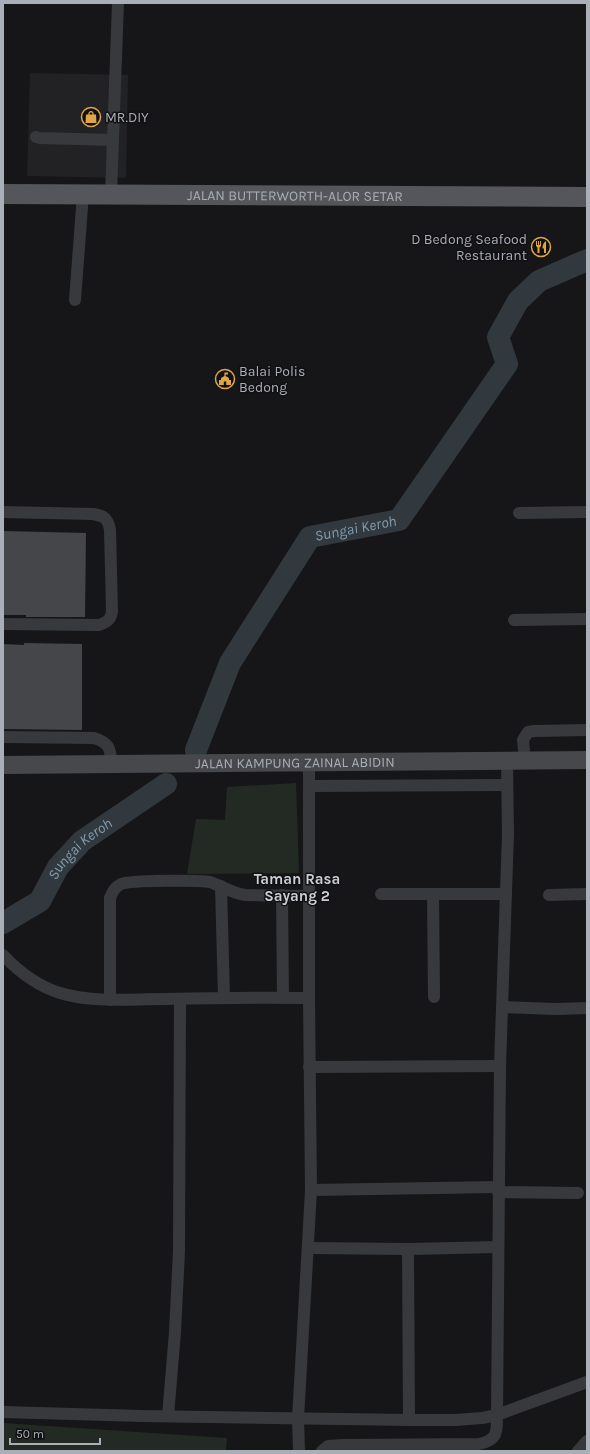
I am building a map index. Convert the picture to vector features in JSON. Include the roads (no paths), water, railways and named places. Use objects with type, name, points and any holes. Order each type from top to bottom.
[{"type":"main road","name":"JALAN BUTTERWORTH-ALOR SETAR","points":[[3,194],[587,197]]},
{"type":"street","points":[[111,194],[118,3]]},
{"type":"street","points":[[36,137],[113,140]]},
{"type":"street","points":[[74,300],[83,194]]},
{"type":"street","points":[[3,512],[93,514],[100,515],[105,518],[108,522],[110,530],[112,611],[111,618],[106,623],[99,625],[3,624]]},
{"type":"street","points":[[519,514],[587,512]]},
{"type":"street","points":[[514,620],[587,619]]},
{"type":"street","points":[[525,761],[523,740],[528,732],[587,730]]},
{"type":"street","points":[[3,737],[94,738],[106,743],[110,748],[112,764]]},
{"type":"street","name":"JALAN KAMPUNG ZAINAL ABIDIN","points":[[3,765],[587,760]]},
{"type":"street","points":[[322,1451],[328,1446],[343,1445],[479,1444],[488,1442],[494,1437],[497,1431],[498,1190],[500,1066],[508,834],[507,761]]},
{"type":"street","points":[[299,1451],[298,1419],[309,1248],[311,1190],[309,1067],[309,763]]},
{"type":"street","points":[[309,786],[507,785]]},
{"type":"street","points":[[110,1000],[110,898],[113,891],[119,885],[134,881],[202,881],[221,886],[236,894],[309,896]]},
{"type":"street","points":[[221,886],[224,998]]},
{"type":"street","points":[[381,894],[506,894]]},
{"type":"street","points":[[433,894],[434,997]]},
{"type":"street","points":[[549,894],[587,894]]},
{"type":"street","points":[[282,895],[283,998]]},
{"type":"street","points":[[3,955],[18,969],[44,987],[73,996],[110,1000],[309,998]]},
{"type":"street","points":[[168,1416],[176,1332],[179,1251],[180,999]]},
{"type":"street","points":[[502,1007],[556,1009],[587,1008]]},
{"type":"street","points":[[309,1067],[500,1066]]},
{"type":"street","points":[[311,1190],[498,1190],[578,1192]]},
{"type":"street","points":[[309,1248],[408,1249],[498,1247]]},
{"type":"street","points":[[408,1249],[409,1420]]},
{"type":"street","points":[[3,1412],[298,1419],[456,1420],[482,1418],[496,1415],[587,1382]]},
{"type":"street","points":[[578,1451],[587,1441]]},
{"type":"waterway","name":"Sungai Keroh","points":[[196,750],[230,663],[310,537],[399,520],[507,364],[498,337],[518,301],[539,281],[587,260]]},
{"type":"waterway","name":"Sungai Keroh","points":[[3,923],[40,901],[58,867],[82,841],[166,784]]},
{"type":"place","name":"MR.DIY","points":[[91,117]]},
{"type":"place","name":"D Bedong Seafood Restaurant","points":[[541,247]]},
{"type":"place","name":"Balai Polis Bedong","points":[[225,379]]},
{"type":"district","name":"Taman Rasa Sayang 2","points":[[297,888]]}]
